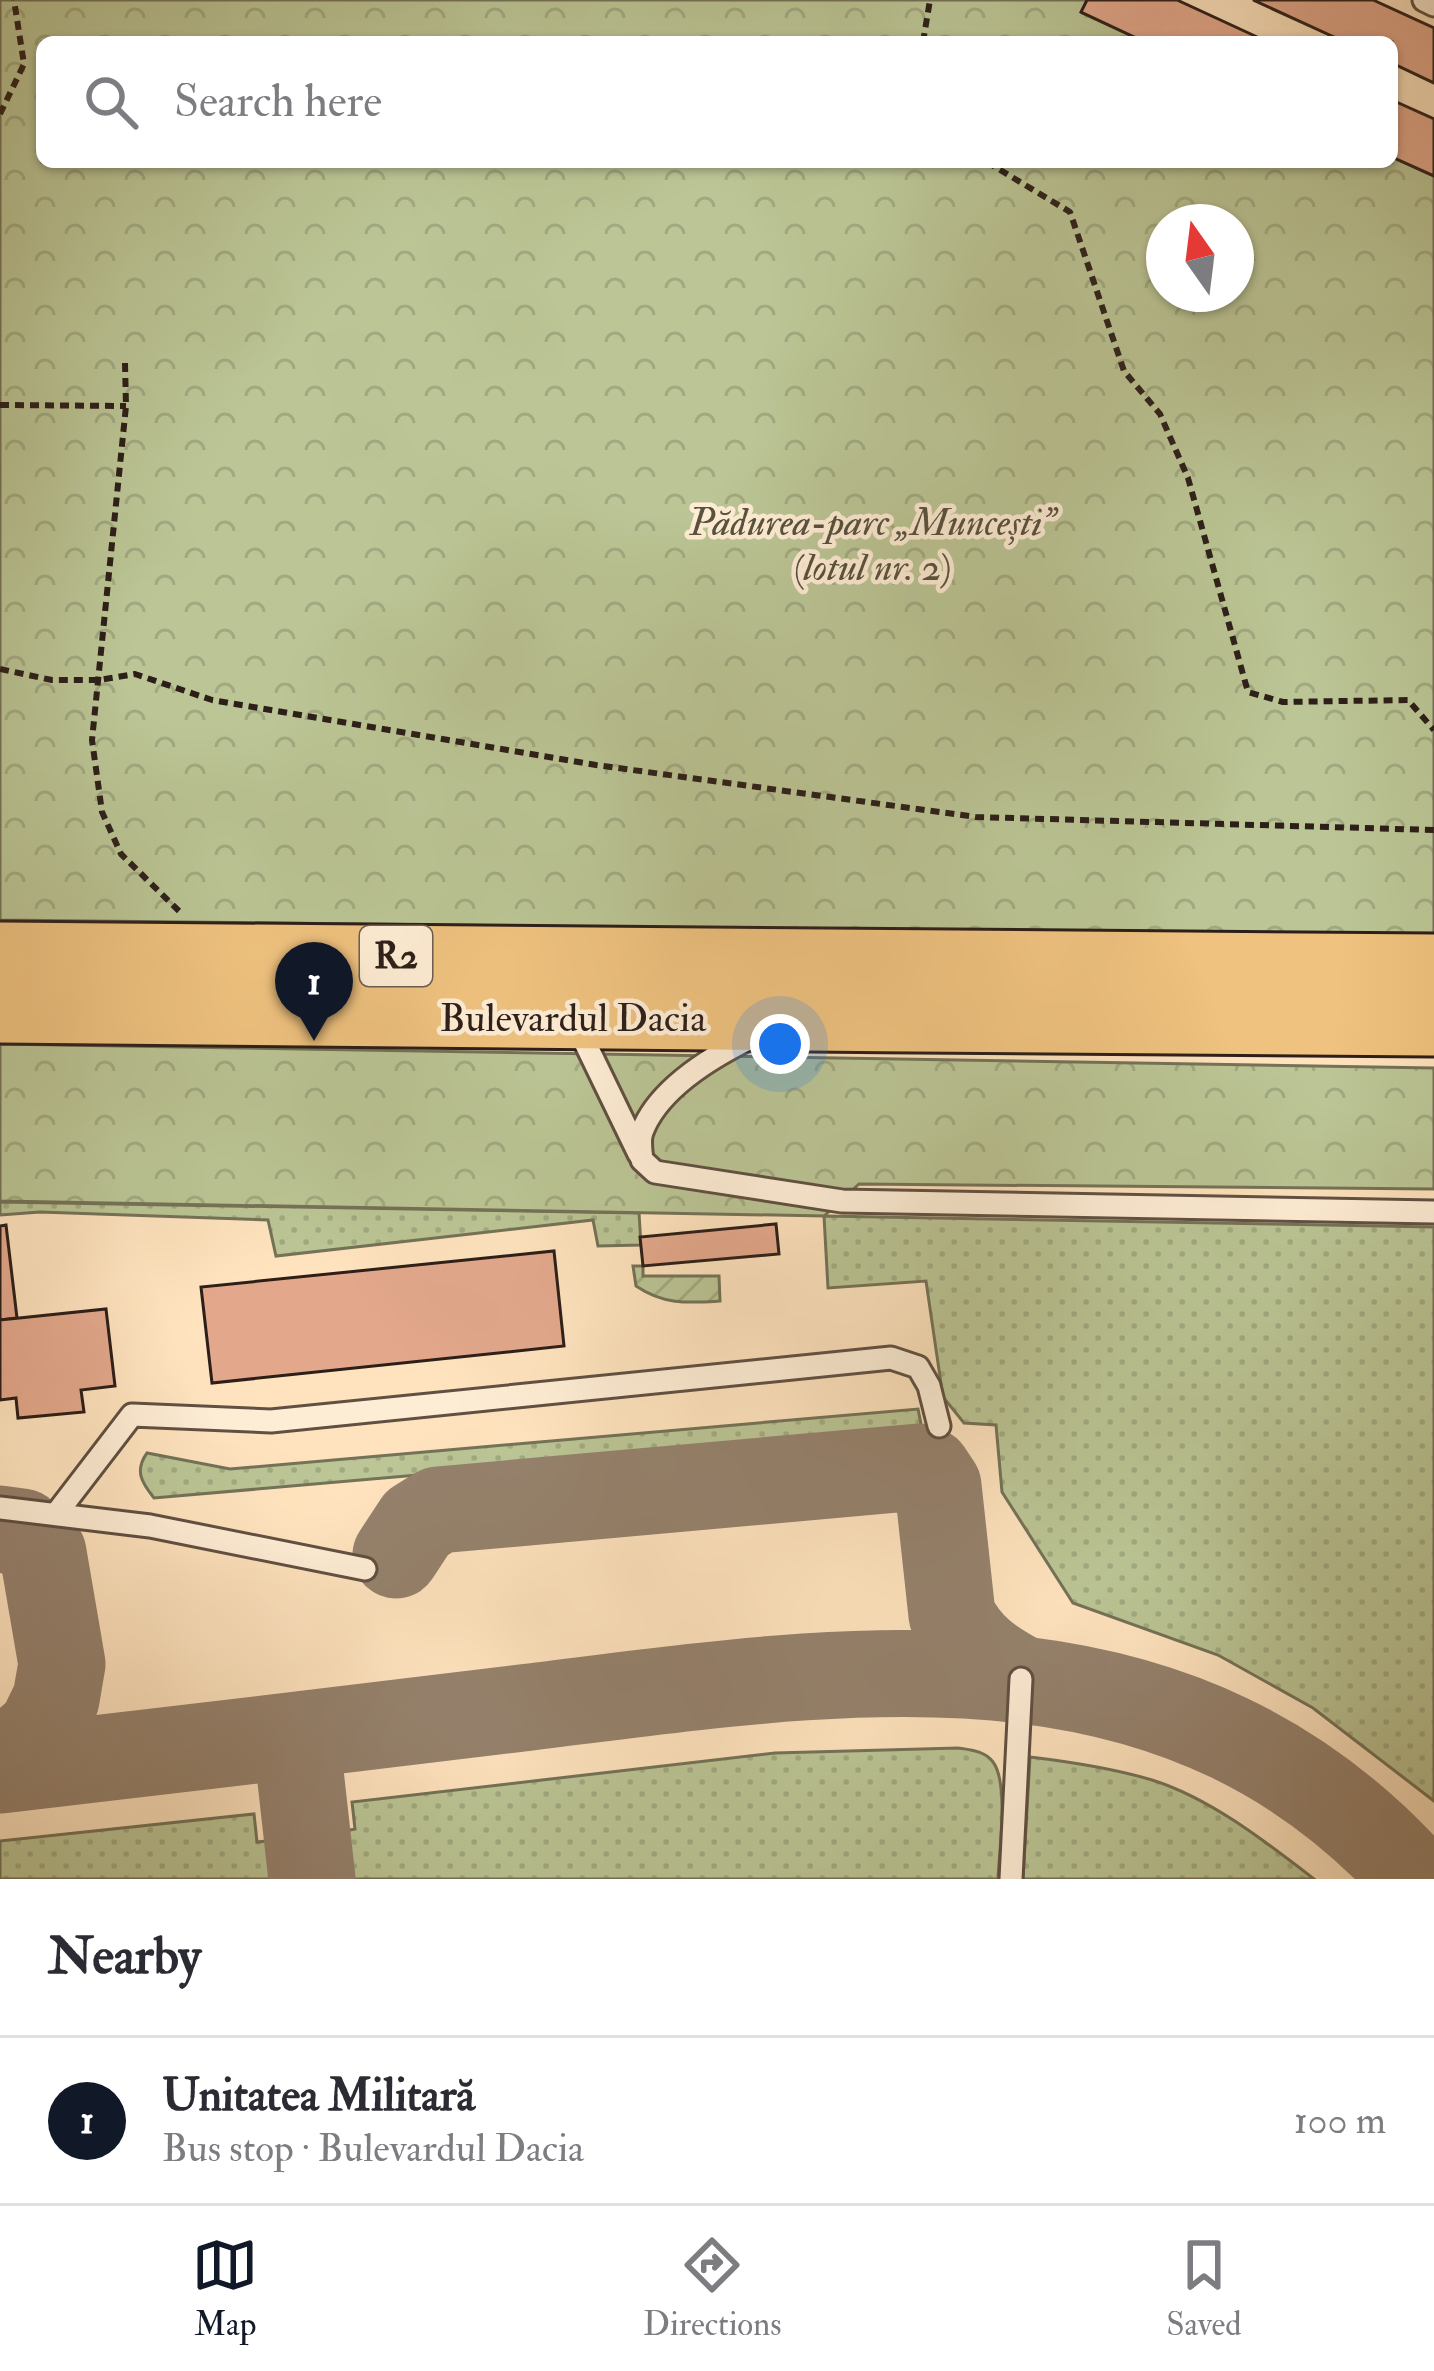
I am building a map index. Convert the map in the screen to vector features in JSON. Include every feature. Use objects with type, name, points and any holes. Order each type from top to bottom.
[{"type":"main road","name":"Bulevardul Dacia","points":[[0,954],[1434,966]]},
{"type":"main road","name":"Bulevardul Dacia","points":[[0,1011],[574,1020],[1434,1024]]},
{"type":"lane","points":[[1424,0],[1434,4]]},
{"type":"lane","points":[[642,1160],[640,1135],[680,1083],[727,1050],[792,1018]]},
{"type":"lane","points":[[574,1020],[642,1160],[656,1172],[842,1201],[1434,1212]]},
{"type":"lane","points":[[56,1514],[132,1414],[271,1421],[891,1358],[918,1367],[929,1386],[939,1426]]},
{"type":"lane","points":[[0,1508],[150,1526],[365,1569]]},
{"type":"lane","points":[[1011,1879],[1021,1678]]},
{"type":"path","points":[[0,114],[24,64],[14,0]]},
{"type":"path","points":[[924,36],[930,0]]},
{"type":"path","points":[[997,168],[1070,212],[1124,371],[1160,414],[1188,478],[1248,692],[1283,701],[1408,700],[1434,730]]},
{"type":"path","points":[[125,363],[126,406],[92,740],[102,812],[121,854],[178,906],[191,955]]},
{"type":"path","points":[[0,404],[126,406]]},
{"type":"path","points":[[0,669],[52,680],[135,674],[212,700],[257,708],[596,765],[976,817],[1434,830]]},
{"type":"green space","name":"Pădurea-parc „Muncești” (lotul nr. 2)","points":[[0,0],[1087,0],[1082,13],[1132,36],[36,36],[36,168],[1398,168],[1398,160],[1434,176],[1434,936],[0,920]]},
{"type":"green space","points":[[0,1044],[1434,1068],[1434,1189],[859,1184],[824,1216],[0,1201]]},
{"type":"green space","points":[[0,1202],[639,1213],[641,1245],[598,1246],[593,1220],[276,1256],[268,1220],[40,1212],[0,1215]]},
{"type":"green space","points":[[824,1216],[1434,1227],[1434,1801],[1313,1708],[1218,1655],[1073,1603],[1002,1492],[996,1425],[964,1423],[943,1397],[926,1281],[828,1288]]},
{"type":"green space","points":[[633,1266],[643,1266],[643,1276],[719,1276],[720,1301],[656,1297],[636,1286]]},
{"type":"green space","points":[[918,1409],[921,1424],[913,1432],[154,1498],[140,1471],[147,1453],[230,1469]]},
{"type":"green space","points":[[958,1748],[986,1755],[998,1772],[1002,1801],[998,1879],[329,1879],[327,1864],[338,1861],[334,1833],[355,1829],[352,1802],[775,1753]]},
{"type":"green space","points":[[1030,1757],[1107,1769],[1174,1788],[1237,1822],[1314,1879],[1023,1879]]},
{"type":"green space","points":[[254,1814],[257,1842],[277,1840],[281,1868],[290,1868],[291,1879],[0,1879],[0,1841]]},
{"type":"building","points":[[1087,0],[1177,0],[1255,36],[1132,36],[1081,12]]},
{"type":"building","points":[[1253,0],[1373,0],[1434,28],[1434,83],[1398,66],[1398,36],[1332,36]]},
{"type":"building","points":[[1398,103],[1434,119],[1434,176],[1398,160]]},
{"type":"building","points":[[776,1224],[779,1254],[643,1266],[640,1237]]},
{"type":"building","points":[[6,1225],[17,1318],[0,1320],[0,1226]]},
{"type":"building","points":[[554,1251],[564,1346],[212,1383],[201,1287]]},
{"type":"building","points":[[106,1309],[115,1386],[81,1390],[84,1412],[18,1418],[16,1398],[0,1400],[0,1320]]},
{"type":"taxiway","points":[[396,1555],[417,1523],[438,1510],[919,1467],[938,1486],[952,1615],[981,1653],[1021,1679]]},
{"type":"taxiway","points":[[0,1529],[22,1532],[43,1553],[62,1664],[56,1699],[41,1730],[0,1765]]},
{"type":"taxiway","points":[[0,1770],[756,1681],[876,1674],[993,1677],[1107,1695],[1216,1732],[1319,1792],[1415,1879]]},
{"type":"taxiway","points":[[296,1736],[312,1879]]},
{"type":"place","name":"Unitatea Militară","points":[[314,1041]]}]
